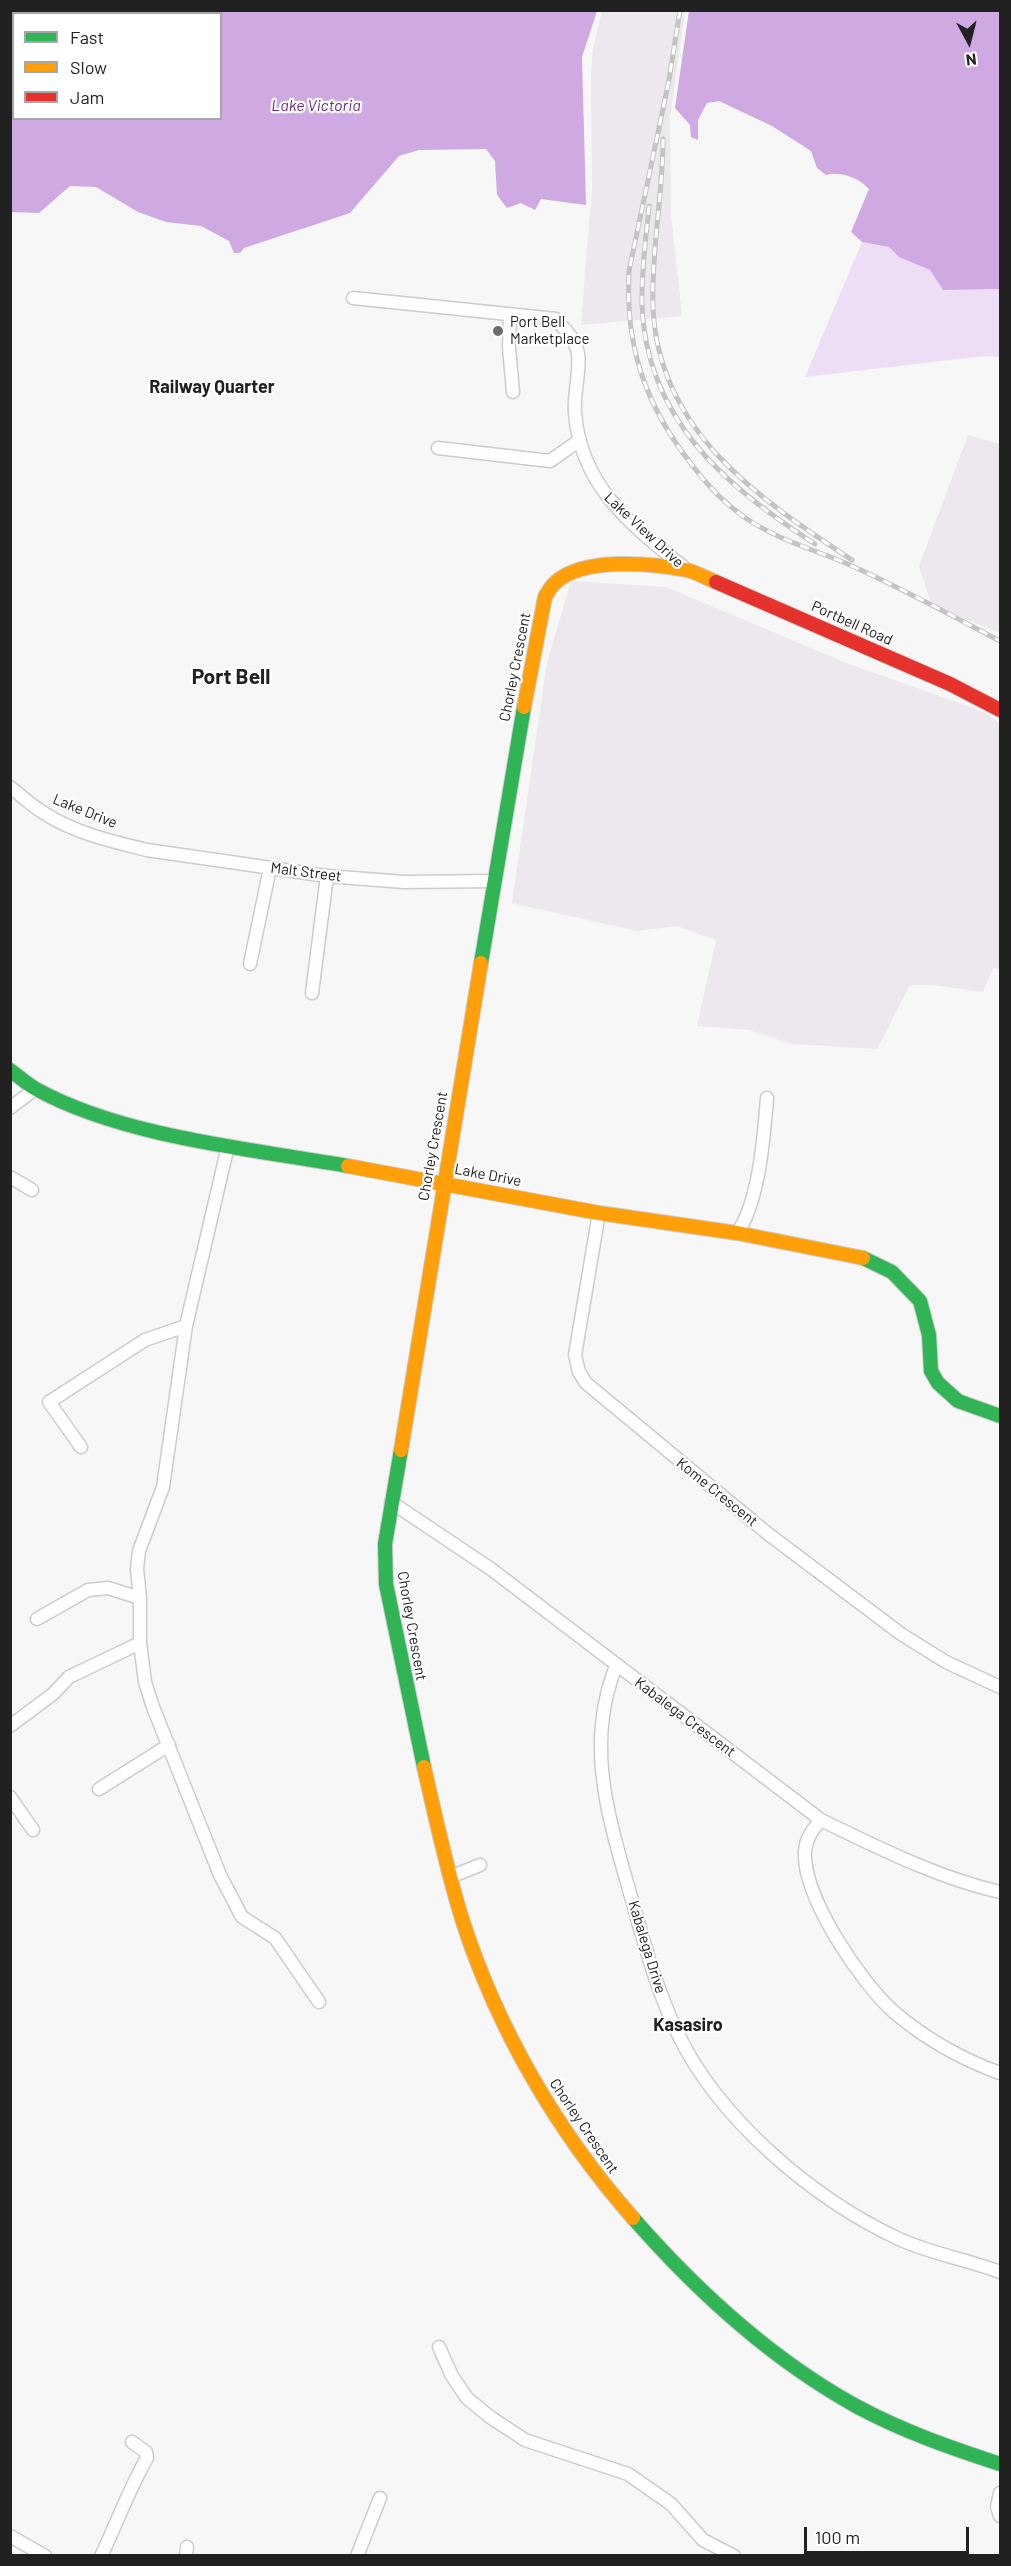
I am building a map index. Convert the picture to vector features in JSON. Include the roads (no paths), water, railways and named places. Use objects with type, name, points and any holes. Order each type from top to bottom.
[{"type":"main road","name":"Chorley Crescent","points":[[688,570],[642,565],[582,568],[559,577],[550,586],[545,597],[524,704],[391,1502],[385,1544],[389,1604],[450,1877],[465,1926],[517,2050],[552,2114],[608,2191],[651,2240],[695,2286],[729,2314],[817,2381],[856,2406],[948,2448],[1000,2464]]},
{"type":"main road","name":"Portbell Road","points":[[688,570],[950,684],[1000,710]]},
{"type":"main road","name":"Lake Drive","points":[[10,1070],[35,1089],[97,1115],[175,1136],[444,1183],[598,1213],[737,1233],[865,1258],[892,1272],[920,1301],[929,1335],[931,1371],[938,1383],[958,1401],[1000,1416]]},
{"type":"street","points":[[353,297],[510,315],[508,348],[513,392]]},
{"type":"street","name":"Lake View Drive","points":[[510,315],[556,319],[571,338],[578,351],[575,413],[580,440],[592,475],[607,498],[654,543],[688,570]]},
{"type":"street","points":[[438,448],[550,461],[580,440]]},
{"type":"street","name":"Lake Drive","points":[[10,787],[45,814],[119,843]]},
{"type":"street","name":"Malt Street","points":[[119,843],[147,850],[327,876],[404,882],[495,881]]},
{"type":"street","points":[[250,964],[270,868]]},
{"type":"street","points":[[312,993],[327,876]]},
{"type":"street","points":[[10,1108],[35,1089]]},
{"type":"street","points":[[737,1233],[751,1208],[767,1098]]},
{"type":"street","points":[[228,1146],[186,1326],[163,1487],[139,1551],[137,1569],[140,1598],[140,1643],[145,1682],[220,1875],[244,1919],[274,1938],[319,2002]]},
{"type":"street","points":[[10,1178],[32,1190]]},
{"type":"street","name":"Kome Crescent","points":[[598,1213],[575,1354],[579,1372],[586,1383],[767,1533],[901,1634],[946,1662],[1000,1687]]},
{"type":"street","points":[[81,1447],[50,1402],[146,1340],[186,1326]]},
{"type":"street","name":"Kabalega Crescent","points":[[391,1502],[491,1569],[821,1820],[882,1850],[963,1881],[1000,1892]]},
{"type":"street","points":[[37,1619],[88,1590],[108,1588],[140,1598]]},
{"type":"street","points":[[10,1726],[53,1694],[69,1677],[140,1643]]},
{"type":"street","name":"Kabalega Drive","points":[[616,1666],[608,1687],[600,1726],[602,1778],[622,1864],[646,1950],[665,2005],[692,2060],[731,2114],[754,2138],[834,2202],[898,2239],[1000,2272]]},
{"type":"street","points":[[99,1789],[169,1746]]},
{"type":"street","points":[[10,1797],[33,1830]]},
{"type":"street","points":[[821,1820],[807,1839],[806,1865],[816,1900],[850,1960],[893,2011],[926,2035],[975,2064],[1000,2073]]},
{"type":"street","points":[[450,1877],[480,1865]]},
{"type":"street","points":[[439,2347],[452,2376],[467,2398],[490,2417],[525,2440],[628,2474],[675,2509],[703,2540],[734,2556]]},
{"type":"street","points":[[101,2556],[124,2508],[130,2488],[147,2458],[146,2452],[132,2442]]},
{"type":"street","points":[[1000,2493],[998,2500],[1000,2516]]},
{"type":"street","points":[[357,2556],[380,2498]]},
{"type":"street","points":[[10,2536],[45,2556]]},
{"type":"water","name":"Lake Victoria","points":[[11,10],[597,11],[582,57],[586,205],[541,199],[535,210],[521,203],[507,208],[497,195],[495,161],[486,149],[419,150],[399,156],[350,213],[244,248],[240,253],[234,253],[229,241],[201,226],[166,222],[138,212],[96,187],[70,186],[39,213],[11,212]]},
{"type":"water","points":[[689,11],[1000,11],[1000,289],[943,290],[930,270],[899,257],[889,247],[862,242],[851,232],[869,189],[849,176],[826,175],[817,168],[811,151],[772,126],[719,101],[707,103],[698,120],[698,140],[691,137],[690,125],[675,108]]},
{"type":"railway","points":[[680,10],[669,80],[629,271],[631,325],[635,350],[650,397],[676,443],[692,465],[724,501],[747,519],[784,539],[888,583],[1000,641]]},
{"type":"railway","points":[[663,139],[653,307],[659,351],[673,390],[693,425],[719,457],[782,512],[852,560]]},
{"type":"railway","points":[[649,206],[642,306],[647,347],[659,383],[675,416],[722,474],[751,499],[815,544]]},
{"type":"place","name":"Port Bell Marketplace","points":[[498,331]]},
{"type":"district","name":"Railway Quarter","points":[[212,387]]},
{"type":"district","name":"Port Bell","points":[[231,677]]},
{"type":"district","name":"Kasasiro","points":[[688,2025]]}]
